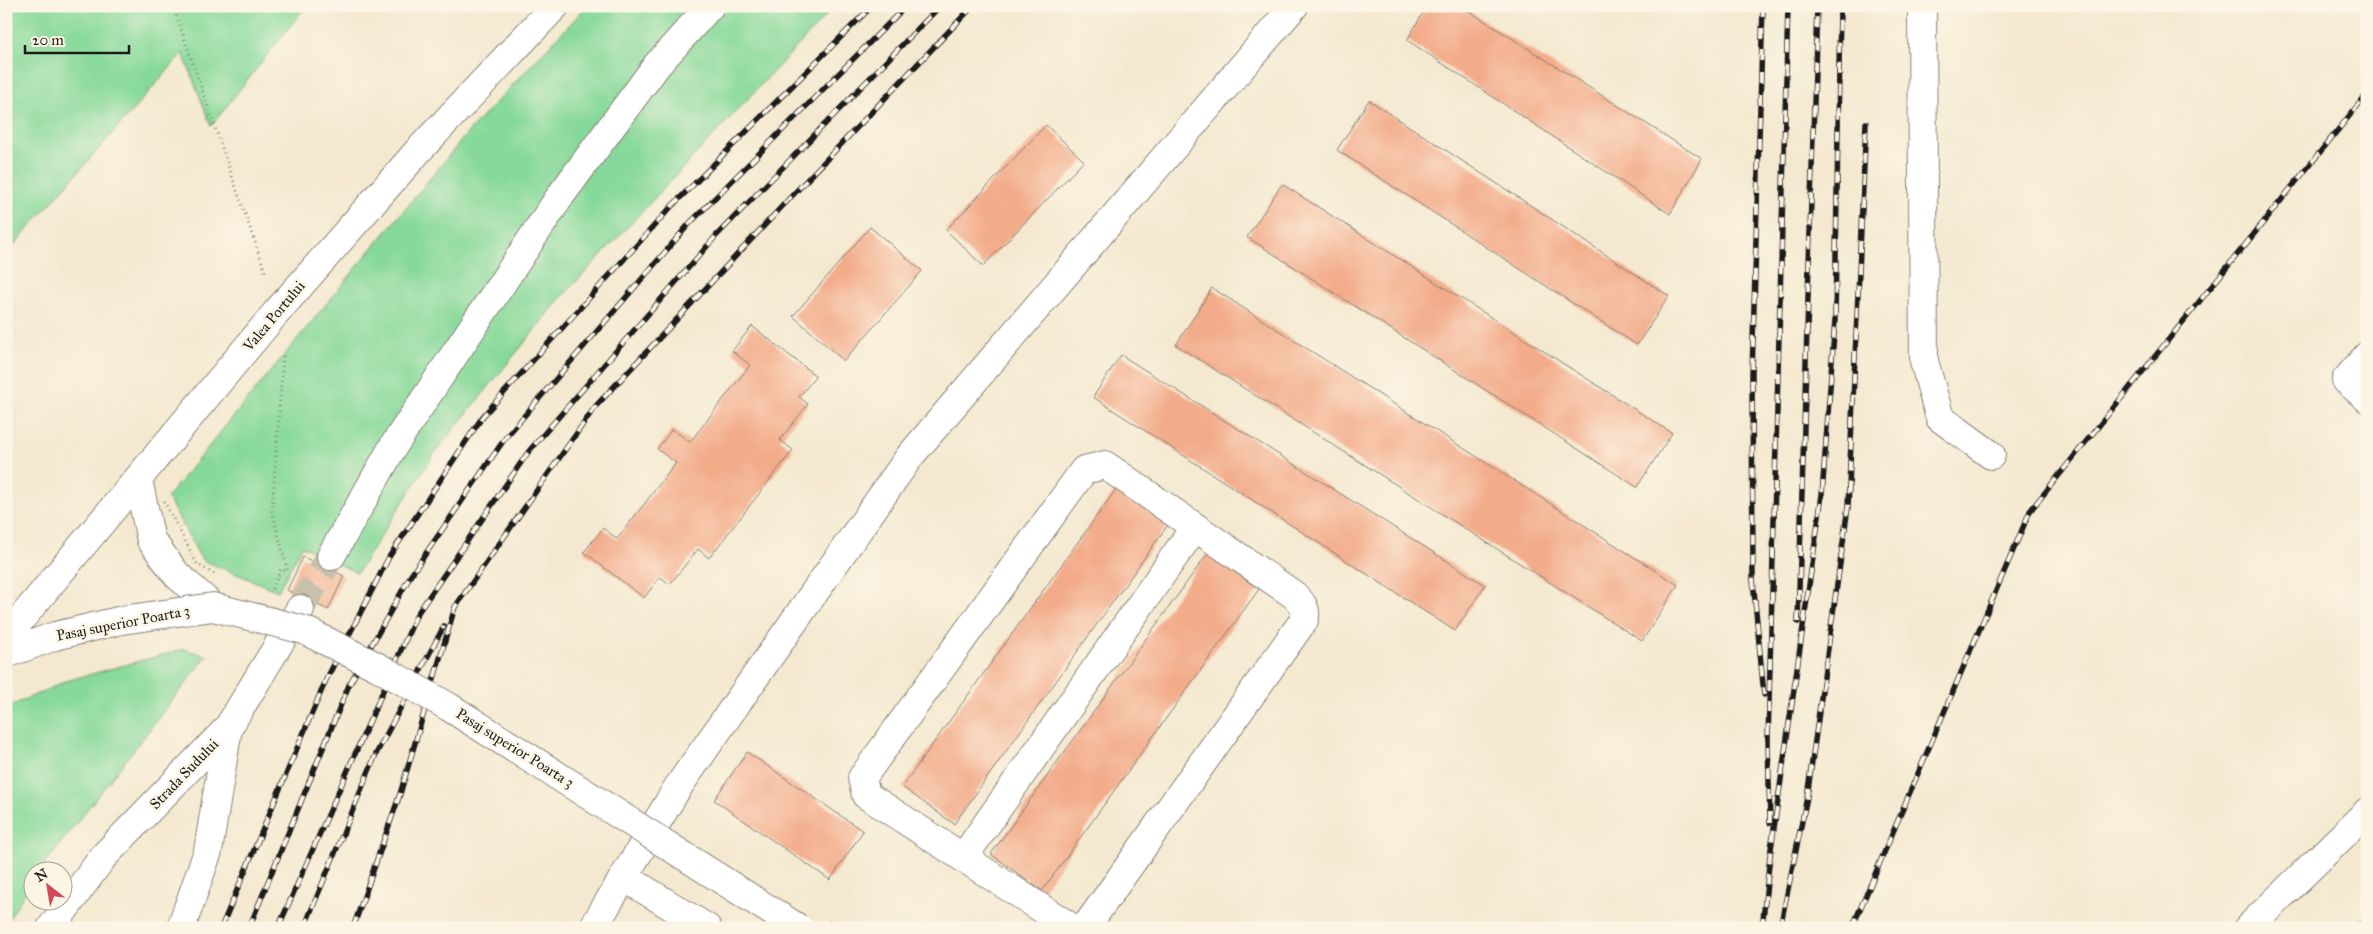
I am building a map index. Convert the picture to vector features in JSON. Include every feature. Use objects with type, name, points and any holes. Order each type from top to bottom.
[{"type":"street","name":"Valea Portului","points":[[6,637],[275,314],[418,151],[555,6]]},
{"type":"street","points":[[330,556],[394,445],[561,195],[657,65],[710,6]]},
{"type":"street","points":[[593,928],[678,788],[910,456],[1294,6]]},
{"type":"street","points":[[1922,6],[1924,361],[1940,418],[1991,455]]},
{"type":"street","points":[[2367,356],[2346,380],[2367,398]]},
{"type":"street","points":[[1072,928],[866,795],[862,778],[1084,470],[1104,465],[1294,595],[1301,602],[1306,615],[1085,928]]},
{"type":"street","name":"Pasaj superior Poarta 3","points":[[138,480],[151,540],[177,575],[213,607]]},
{"type":"street","points":[[963,858],[1195,527]]},
{"type":"street","name":"Pasaj superior Poarta 3","points":[[6,654],[55,636],[122,620],[213,607],[304,630],[378,667],[449,707],[798,928]]},
{"type":"street","name":"Strada Sudului","points":[[51,928],[103,857],[228,728],[300,609]]},
{"type":"street","points":[[181,928],[208,851],[228,728]]},
{"type":"street","points":[[2248,928],[2367,812]]},
{"type":"street","points":[[624,877],[707,928]]},
{"type":"path","points":[[173,6],[266,274]]},
{"type":"path","points":[[270,593],[281,569],[288,572],[272,511],[283,351]]},
{"type":"path","points":[[164,501],[197,564],[218,576]]},
{"type":"green space","points":[[6,6],[306,6],[211,126],[183,53],[6,254]]},
{"type":"green space","points":[[587,6],[835,6],[560,299],[434,454],[357,573],[302,546],[278,591],[202,560],[167,497],[470,130]]},
{"type":"green space","points":[[184,649],[207,656],[46,862],[22,862],[22,898],[6,923],[6,708],[66,681]]},
{"type":"building","points":[[1427,6],[1461,6],[1702,159],[1670,214],[1407,40]]},
{"type":"building","points":[[1369,100],[1669,296],[1637,345],[1337,150]]},
{"type":"building","points":[[1046,125],[1084,161],[983,266],[946,230]]},
{"type":"building","points":[[1282,184],[1672,433],[1637,487],[1247,237]]},
{"type":"building","points":[[870,227],[922,271],[844,361],[793,316]]},
{"type":"building","points":[[1212,288],[1678,585],[1642,641],[1176,345]]},
{"type":"building","points":[[752,326],[816,376],[799,397],[808,404],[780,440],[793,450],[709,558],[698,549],[670,584],[660,577],[644,598],[584,552],[603,528],[617,539],[676,463],[657,449],[672,429],[690,442],[750,365],[732,351]]},
{"type":"building","points":[[1121,355],[1485,585],[1455,631],[1093,397]]},
{"type":"building","points":[[1119,485],[1170,522],[954,824],[902,787]]},
{"type":"building","points":[[1208,553],[1259,589],[1042,891],[991,854]]},
{"type":"building","points":[[303,557],[344,576],[328,610],[287,590]]},
{"type":"building","points":[[747,752],[863,831],[830,880],[714,800]]},
{"type":"tunnel","points":[[300,609],[331,556]]},
{"type":"railway","points":[[221,928],[326,680],[389,557],[483,416],[671,207],[872,6]]},
{"type":"railway","points":[[249,928],[349,685],[411,575],[506,437],[690,223],[906,6]]},
{"type":"railway","points":[[278,928],[417,614],[529,451],[716,236],[940,6]]},
{"type":"railway","points":[[353,928],[400,794],[455,607],[595,407],[803,184],[973,6]]},
{"type":"railway","points":[[1763,6],[1752,374],[1753,580],[1764,695]]},
{"type":"railway","points":[[1770,823],[1768,740],[1788,6]]},
{"type":"railway","points":[[1798,622],[1817,6]]},
{"type":"railway","points":[[1762,928],[1770,856],[1822,495],[1835,320],[1840,6]]},
{"type":"railway","points":[[1852,928],[2030,511],[2367,94]]},
{"type":"railway","points":[[1780,928],[1807,797],[1848,507],[1866,123]]},
{"type":"railway","points":[[304,928],[376,754],[444,626]]},
{"type":"railway","points":[[2356,928],[2367,918]]}]
